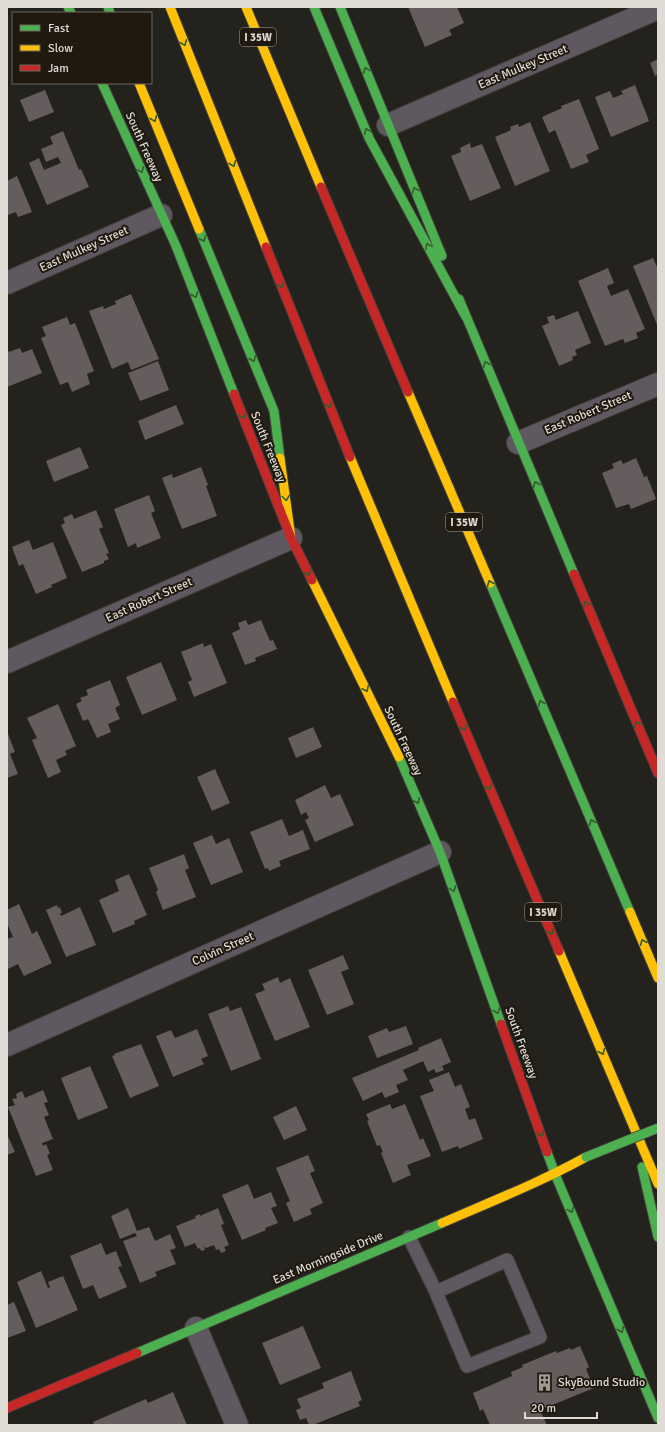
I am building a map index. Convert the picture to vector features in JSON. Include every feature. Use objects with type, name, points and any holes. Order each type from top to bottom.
[{"type":"main road","name":"I 35W","points":[[170,7],[369,506],[658,1184]]},
{"type":"main road","name":"I 35W","points":[[246,7],[273,74],[658,978]]},
{"type":"main road","points":[[314,7],[369,138],[466,317]]},
{"type":"main road","points":[[340,7],[518,443],[656,763]]},
{"type":"main road","name":"South Freeway","points":[[102,84],[176,246],[291,538],[396,750],[440,852],[555,1174],[658,1418]]},
{"type":"main road","points":[[139,84],[274,410],[291,538]]},
{"type":"main road","points":[[611,1073],[643,1170],[658,1236]]},
{"type":"main road","name":"East Morningside Drive","points":[[7,1408],[555,1174],[586,1157],[658,1128]]},
{"type":"street","name":"East Mulkey Street","points":[[388,125],[658,8]]},
{"type":"street","name":"East Mulkey Street","points":[[7,282],[161,215]]},
{"type":"street","name":"East Robert Street","points":[[518,443],[658,384]]},
{"type":"street","name":"East Robert Street","points":[[7,662],[291,538]]},
{"type":"street","name":"Colvin Street","points":[[7,1045],[440,852]]},
{"type":"street","points":[[196,1328],[237,1425]]},
{"type":"lane","points":[[409,1237],[436,1292],[467,1366],[540,1336],[507,1260],[436,1292]]},
{"type":"building","points":[[408,7],[457,7],[464,23],[449,30],[452,35],[425,47]]},
{"type":"building","points":[[658,59],[658,74],[655,76],[650,63]]},
{"type":"building","points":[[635,85],[649,121],[611,137],[595,97],[610,91],[613,98],[623,94],[621,91]]},
{"type":"building","points":[[45,90],[54,112],[29,122],[20,100]]},
{"type":"building","points":[[579,99],[599,149],[586,155],[589,162],[571,169],[555,130],[549,133],[542,117],[562,108],[561,106]]},
{"type":"building","points":[[530,122],[550,171],[515,186],[495,137],[511,130],[510,127],[518,124],[519,127]]},
{"type":"building","points":[[63,131],[79,170],[81,169],[89,187],[47,205],[29,163],[39,158],[44,170],[61,163],[58,157],[46,162],[41,149],[53,144],[50,137]]},
{"type":"building","points":[[470,143],[471,148],[482,144],[501,188],[470,201],[451,156],[461,152],[460,148]]},
{"type":"building","points":[[17,176],[32,212],[18,217],[16,212],[7,214],[7,181]]},
{"type":"building","points":[[653,258],[658,269],[658,327],[633,266]]},
{"type":"building","points":[[608,268],[614,283],[607,286],[611,296],[628,289],[645,329],[636,333],[638,338],[625,343],[623,339],[605,346],[578,281]]},
{"type":"building","points":[[131,294],[159,359],[131,370],[128,362],[112,369],[89,311],[103,306],[104,309],[116,304],[115,301]]},
{"type":"building","points":[[578,311],[591,343],[575,350],[577,355],[572,357],[573,360],[559,366],[542,326],[549,323],[547,317],[554,315],[556,320]]},
{"type":"building","points":[[67,317],[70,325],[75,323],[94,371],[87,374],[90,384],[72,392],[68,382],[60,385],[41,338],[46,336],[42,327]]},
{"type":"building","points":[[20,348],[22,353],[32,349],[42,373],[7,387],[7,352]]},
{"type":"building","points":[[158,361],[169,390],[140,401],[128,373]]},
{"type":"building","points":[[176,405],[184,424],[145,440],[138,421]]},
{"type":"building","points":[[80,447],[89,468],[54,482],[46,461]]},
{"type":"building","points":[[636,458],[644,477],[647,476],[656,499],[631,509],[629,504],[616,508],[602,473],[614,468],[612,464],[621,460],[623,464]]},
{"type":"building","points":[[201,467],[217,516],[182,529],[162,478],[172,474],[173,478]]},
{"type":"building","points":[[149,495],[155,511],[151,513],[161,538],[137,548],[136,543],[128,547],[114,509]]},
{"type":"building","points":[[96,510],[103,527],[99,529],[109,553],[106,554],[109,559],[104,561],[104,563],[82,572],[61,525],[65,523],[63,518],[72,514],[74,519]]},
{"type":"building","points":[[29,540],[33,550],[53,542],[67,578],[36,594],[23,564],[19,566],[12,547]]},
{"type":"building","points":[[246,620],[248,625],[261,620],[270,641],[273,640],[277,649],[255,658],[256,661],[245,665],[232,633],[240,629],[238,623]]},
{"type":"building","points":[[203,643],[204,647],[211,644],[227,683],[194,697],[188,682],[192,680],[181,652]]},
{"type":"building","points":[[161,662],[177,700],[142,715],[126,677]]},
{"type":"building","points":[[110,680],[120,705],[115,708],[120,719],[108,724],[111,732],[97,738],[88,719],[83,721],[76,704],[82,701],[80,698],[88,695],[86,690]]},
{"type":"building","points":[[58,704],[76,746],[65,751],[67,755],[56,760],[61,772],[48,778],[32,740],[37,738],[27,718]]},
{"type":"building","points":[[313,727],[322,747],[296,758],[288,738]]},
{"type":"building","points":[[7,731],[15,752],[10,754],[18,774],[7,778]]},
{"type":"building","points":[[215,769],[230,803],[212,811],[197,777]]},
{"type":"building","points":[[325,785],[331,798],[340,794],[354,825],[315,842],[305,820],[309,818],[306,812],[301,815],[295,800]]},
{"type":"building","points":[[282,819],[289,836],[303,830],[310,849],[279,861],[281,866],[269,871],[268,868],[265,869],[250,832]]},
{"type":"building","points":[[212,835],[216,844],[229,838],[243,872],[211,885],[193,843]]},
{"type":"building","points":[[184,854],[189,868],[185,870],[196,897],[163,910],[156,892],[158,890],[149,868]]},
{"type":"building","points":[[129,874],[147,915],[134,921],[135,924],[113,933],[99,900],[119,891],[115,880]]},
{"type":"building","points":[[19,904],[32,934],[37,931],[52,963],[24,976],[18,964],[8,969],[7,968],[7,939],[13,937],[7,923],[7,910]]},
{"type":"building","points":[[57,905],[58,908],[60,907],[62,913],[60,913],[61,916],[80,907],[96,945],[66,957],[46,910]]},
{"type":"building","points":[[343,955],[349,969],[341,972],[354,1004],[327,1015],[308,970]]},
{"type":"building","points":[[278,977],[280,983],[290,978],[310,1027],[275,1041],[255,994],[265,990],[262,984]]},
{"type":"building","points":[[228,1006],[230,1011],[241,1007],[261,1059],[231,1071],[208,1014]]},
{"type":"building","points":[[406,1026],[413,1044],[377,1058],[368,1036],[387,1028],[389,1032]]},
{"type":"building","points":[[197,1029],[208,1056],[201,1059],[204,1064],[173,1077],[156,1036],[171,1030],[175,1038]]},
{"type":"building","points":[[441,1038],[451,1062],[442,1066],[444,1070],[436,1073],[434,1069],[428,1072],[423,1061],[403,1070],[408,1080],[396,1085],[399,1092],[385,1098],[382,1092],[363,1101],[352,1078],[419,1050],[418,1048]]},
{"type":"building","points":[[141,1044],[159,1086],[130,1098],[112,1056]]},
{"type":"building","points":[[90,1066],[108,1108],[78,1120],[61,1078]]},
{"type":"building","points":[[449,1072],[455,1087],[461,1084],[470,1107],[465,1109],[469,1120],[475,1118],[483,1139],[459,1149],[458,1146],[442,1152],[420,1096],[434,1091],[429,1080]]},
{"type":"building","points":[[43,1090],[48,1102],[44,1103],[49,1115],[44,1117],[53,1139],[42,1143],[43,1146],[46,1144],[50,1154],[47,1155],[53,1170],[36,1176],[8,1107],[15,1105],[12,1099],[17,1098],[16,1094],[22,1091],[25,1098]]},
{"type":"building","points":[[390,1104],[392,1109],[405,1104],[420,1140],[423,1138],[431,1156],[407,1165],[411,1175],[393,1183],[381,1153],[383,1152],[380,1145],[377,1146],[367,1121],[369,1120],[366,1114]]},
{"type":"building","points":[[296,1106],[307,1130],[284,1140],[273,1117]]},
{"type":"building","points":[[7,1134],[15,1152],[7,1155]]},
{"type":"building","points":[[308,1155],[315,1171],[310,1173],[323,1203],[310,1209],[312,1214],[294,1222],[286,1203],[290,1201],[276,1168]]},
{"type":"building","points":[[248,1184],[254,1199],[271,1192],[277,1206],[271,1208],[278,1223],[265,1228],[266,1230],[242,1240],[222,1195]]},
{"type":"building","points":[[128,1208],[137,1231],[149,1227],[155,1241],[170,1234],[176,1248],[170,1250],[176,1264],[155,1272],[157,1276],[140,1283],[123,1241],[137,1236],[135,1233],[120,1239],[111,1216]]},
{"type":"building","points":[[218,1208],[224,1224],[221,1225],[229,1245],[224,1247],[226,1251],[221,1253],[219,1249],[216,1250],[214,1245],[206,1248],[204,1246],[205,1250],[201,1251],[195,1243],[185,1247],[176,1226],[196,1218],[195,1216],[200,1214],[200,1216]]},
{"type":"building","points":[[101,1243],[106,1255],[116,1251],[122,1266],[118,1267],[127,1287],[99,1299],[93,1285],[83,1289],[70,1256]]},
{"type":"building","points":[[41,1271],[48,1288],[50,1287],[48,1282],[63,1276],[78,1310],[36,1328],[17,1282]]},
{"type":"building","points":[[14,1302],[26,1331],[7,1338],[7,1305]]},
{"type":"building","points":[[303,1326],[321,1368],[280,1385],[262,1343]]},
{"type":"building","name":"SkyBound Studio","points":[[580,1346],[589,1367],[586,1369],[594,1388],[540,1410],[547,1425],[490,1425],[483,1409],[480,1411],[473,1393],[512,1376],[511,1372],[523,1367],[522,1365],[556,1351],[557,1353],[570,1348],[571,1350]]},
{"type":"building","points":[[351,1371],[362,1400],[358,1402],[360,1406],[313,1425],[309,1425],[306,1418],[300,1420],[296,1410],[301,1408],[297,1399],[324,1388],[322,1383]]},
{"type":"building","points":[[173,1392],[187,1425],[94,1425],[93,1422],[146,1399],[148,1403]]},
{"type":"traffic: fast","points":[[68,7],[70,12]]},
{"type":"traffic: fast","points":[[108,7],[110,12]]},
{"type":"traffic: fast","points":[[314,7],[369,138],[466,317]]},
{"type":"traffic: fast","points":[[340,7],[442,256]]},
{"type":"traffic: fast","points":[[102,84],[176,246],[234,394]]},
{"type":"traffic: fast","points":[[199,229],[274,411],[280,458]]},
{"type":"traffic: fast","points":[[459,299],[574,574]]},
{"type":"traffic: fast","points":[[490,583],[630,912]]},
{"type":"traffic: fast","points":[[399,757],[440,852],[501,1024]]},
{"type":"traffic: fast","points":[[586,1157],[658,1128]]},
{"type":"traffic: fast","points":[[547,1152],[658,1418]]},
{"type":"traffic: fast","points":[[642,1167],[658,1237]]},
{"type":"traffic: fast","points":[[137,1353],[442,1223]]},
{"type":"traffic: slow","points":[[170,7],[266,247]]},
{"type":"traffic: slow","points":[[246,7],[321,187]]},
{"type":"traffic: slow","points":[[139,84],[199,229]]},
{"type":"traffic: slow","points":[[408,392],[490,583]]},
{"type":"traffic: slow","points":[[350,457],[453,702]]},
{"type":"traffic: slow","points":[[280,458],[291,538]]},
{"type":"traffic: slow","points":[[312,580],[399,757]]},
{"type":"traffic: slow","points":[[630,912],[658,978]]},
{"type":"traffic: slow","points":[[559,951],[658,1184]]},
{"type":"traffic: slow","points":[[442,1223],[532,1184],[586,1157]]},
{"type":"traffic: jam","points":[[321,187],[408,392]]},
{"type":"traffic: jam","points":[[266,247],[350,457]]},
{"type":"traffic: jam","points":[[234,394],[291,538],[312,580]]},
{"type":"traffic: jam","points":[[574,574],[658,773]]},
{"type":"traffic: jam","points":[[453,702],[559,951]]},
{"type":"traffic: jam","points":[[501,1024],[547,1152]]},
{"type":"traffic: jam","points":[[7,1408],[137,1353]]},
{"type":"place","name":"SkyBound Studio","points":[[545,1382]]}]
